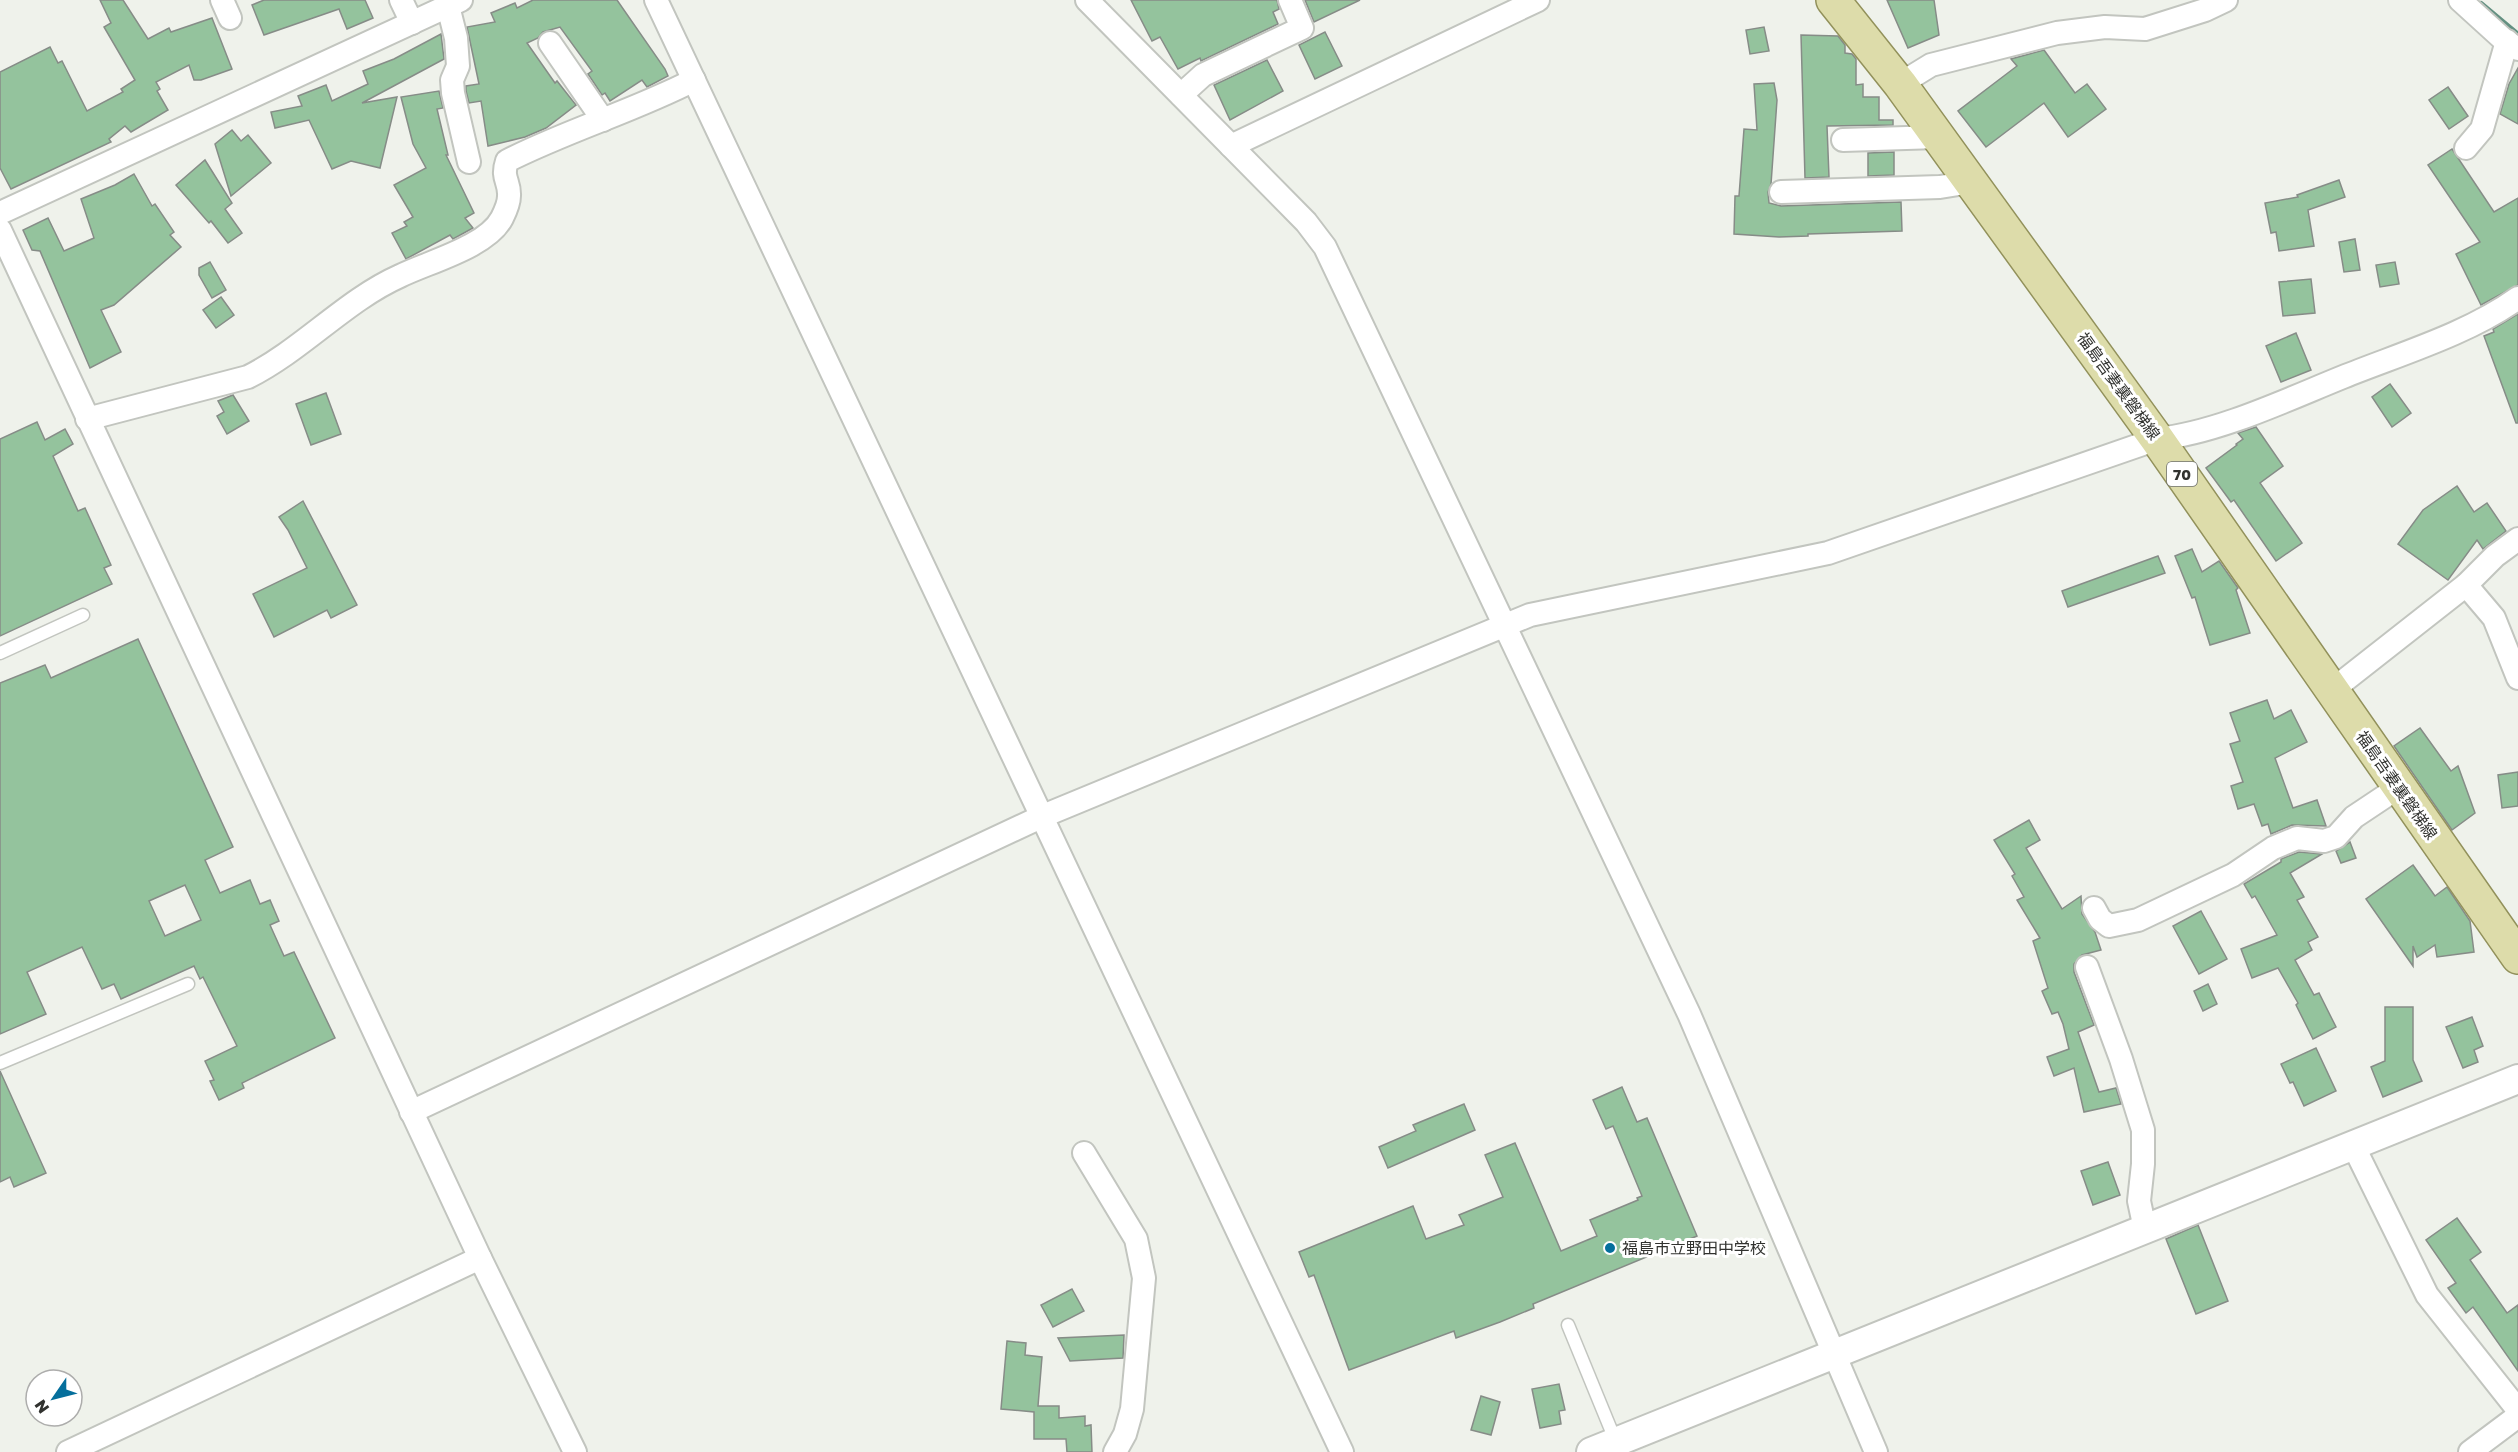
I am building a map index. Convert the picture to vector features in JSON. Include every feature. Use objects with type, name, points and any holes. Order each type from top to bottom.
[{"type":"main road","name":"福島吾妻裏磐梯線","points":[[1833,0],[1900,84],[2157,439],[2518,957]]},
{"type":"street","points":[[401,0],[412,23]]},
{"type":"street","points":[[656,0],[1342,1452]]},
{"type":"street","points":[[1087,0],[1306,222],[1325,247],[1689,1014],[1876,1452]]},
{"type":"street","points":[[1181,95],[1203,75],[1302,27],[1290,0]]},
{"type":"street","points":[[1231,146],[1538,0]]},
{"type":"street","points":[[1900,84],[1931,65],[2057,33],[2105,27],[2145,29],[2205,10],[2226,0]]},
{"type":"street","points":[[2460,0],[2512,45],[2482,129],[2466,148]]},
{"type":"street","points":[[0,213],[454,3],[458,66],[452,80],[453,93],[469,162]]},
{"type":"street","points":[[550,43],[603,120]]},
{"type":"street","points":[[87,419],[248,377],[268,366],[360,300],[398,276],[453,255],[479,240],[501,219],[509,196],[504,172],[507,160],[656,100],[694,80]]},
{"type":"street","points":[[1843,140],[1938,137]]},
{"type":"street","points":[[1781,192],[1940,187],[1971,182]]},
{"type":"street","points":[[0,230],[411,1112],[574,1452]]},
{"type":"street","points":[[411,1112],[1043,816],[1530,615],[1828,553],[2157,439],[2183,437],[2263,409],[2454,333],[2518,298]]},
{"type":"street","points":[[2331,691],[2466,585],[2495,556],[2518,539]]},
{"type":"street","points":[[2466,585],[2494,618],[2518,678]]},
{"type":"street","points":[[2094,908],[2100,919],[2109,927],[2138,920],[2233,875],[2273,848],[2297,838],[2324,842],[2336,837],[2354,817],[2399,787]]},
{"type":"street","points":[[2087,967],[2121,1059],[2143,1130],[2143,1164],[2139,1201],[2145,1229]]},
{"type":"street","points":[[1604,1447],[2518,1079]]},
{"type":"street","points":[[2353,1145],[2427,1295],[2518,1410]]},
{"type":"street","points":[[1084,1153],[1136,1239],[1144,1278],[1132,1409],[1125,1434],[1115,1452]]},
{"type":"street","points":[[68,1452],[480,1258]]},
{"type":"street","points":[[2470,1452],[2518,1416]]},
{"type":"lane","points":[[0,653],[83,615]]},
{"type":"lane","points":[[0,1063],[188,984]]},
{"type":"lane","points":[[1568,1325],[1604,1447]]},
{"type":"building","points":[[100,0],[123,0],[148,39],[169,28],[171,32],[212,18],[232,69],[201,80],[194,80],[189,65],[156,82],[160,89],[157,91],[168,110],[131,132],[125,126],[109,139],[111,142],[11,189],[0,168],[0,72],[50,47],[58,63],[62,61],[87,111],[123,92],[121,89],[135,80],[104,27],[111,23]]},
{"type":"building","points":[[264,0],[365,0],[373,18],[347,29],[339,9],[264,35],[252,5]]},
{"type":"building","points":[[533,0],[617,0],[668,76],[647,87],[642,80],[610,101],[605,93],[602,95],[588,74],[592,71],[560,27],[543,32],[538,38],[527,43],[555,83],[557,81],[576,105],[546,128],[525,137],[488,146],[481,101],[469,103],[466,91],[466,86],[479,84],[467,27],[495,22],[491,13],[515,3],[517,8]]},
{"type":"building","points":[[1131,0],[1277,0],[1279,9],[1273,12],[1278,24],[1201,61],[1200,58],[1178,69],[1160,37],[1152,41]]},
{"type":"building","points":[[1305,0],[1360,0],[1314,22]]},
{"type":"building","points":[[1887,0],[1934,0],[1939,35],[1908,48]]},
{"type":"building","points":[[1764,27],[1769,51],[1750,54],[1746,30]]},
{"type":"building","points":[[1325,32],[1342,66],[1315,79],[1299,45]]},
{"type":"building","points":[[441,34],[444,59],[362,103],[397,97],[380,168],[351,161],[332,169],[309,120],[275,128],[271,112],[302,106],[298,96],[326,85],[332,101],[368,84],[363,71],[394,59]]},
{"type":"building","points":[[1801,35],[1838,36],[1845,45],[1845,53],[1852,54],[1856,59],[1856,85],[1863,84],[1863,97],[1879,97],[1879,120],[1893,120],[1893,125],[1827,126],[1829,177],[1805,178]]},
{"type":"building","points":[[2044,50],[2075,93],[2087,84],[2106,109],[2068,137],[2044,103],[1986,147],[1958,111],[2017,66],[2011,59]]},
{"type":"building","points":[[1267,60],[1283,91],[1230,120],[1214,85]]},
{"type":"building","points":[[2518,68],[2518,124],[2500,114],[2509,84]]},
{"type":"building","points":[[1774,83],[1777,100],[1771,184],[1768,192],[1769,203],[1781,206],[1901,202],[1902,231],[1779,237],[1734,234],[1735,196],[1739,196],[1744,129],[1757,130],[1754,84]]},
{"type":"building","points":[[2448,87],[2468,116],[2449,129],[2429,100]]},
{"type":"building","points":[[439,91],[443,108],[437,109],[448,155],[446,155],[474,213],[465,218],[473,228],[453,239],[450,235],[406,259],[392,233],[407,226],[404,222],[413,217],[394,185],[426,168],[413,144],[401,97]]},
{"type":"building","points":[[232,130],[241,141],[248,135],[271,163],[231,196],[215,144]]},
{"type":"building","points":[[2452,149],[2494,212],[2518,198],[2518,285],[2481,305],[2456,254],[2480,242],[2428,165]]},
{"type":"building","points":[[1894,152],[1894,175],[1868,176],[1868,153]]},
{"type":"building","points":[[205,160],[232,203],[225,209],[242,233],[228,243],[211,221],[209,223],[176,185]]},
{"type":"building","points":[[134,174],[152,206],[155,204],[174,232],[170,235],[181,247],[114,305],[101,310],[121,352],[90,368],[40,251],[32,250],[23,230],[48,218],[64,251],[94,238],[81,199],[115,185]]},
{"type":"building","points":[[2339,180],[2345,197],[2308,210],[2314,246],[2279,251],[2276,232],[2271,233],[2265,203],[2298,197],[2297,195]]},
{"type":"building","points":[[2355,239],[2360,270],[2344,272],[2339,242]]},
{"type":"building","points":[[210,262],[226,290],[212,298],[199,275],[199,268]]},
{"type":"building","points":[[2395,262],[2399,284],[2380,287],[2376,265]]},
{"type":"building","points":[[2311,279],[2315,313],[2283,316],[2279,282]]},
{"type":"building","points":[[221,297],[234,315],[216,328],[203,310]]},
{"type":"building","points":[[2518,314],[2518,423],[2516,423],[2484,336],[2494,332],[2493,329]]},
{"type":"building","points":[[2296,333],[2311,370],[2281,382],[2266,346]]},
{"type":"building","points":[[2390,384],[2411,413],[2392,427],[2372,397]]},
{"type":"building","points":[[326,393],[341,434],[311,445],[296,404]]},
{"type":"building","points":[[233,395],[249,421],[227,434],[217,416],[224,412],[218,401]]},
{"type":"building","points":[[37,422],[45,440],[65,429],[73,444],[53,456],[78,511],[85,508],[111,565],[104,568],[112,584],[0,636],[0,439]]},
{"type":"building","points":[[2256,427],[2283,466],[2260,483],[2302,543],[2276,561],[2234,500],[2231,502],[2206,468],[2243,439],[2238,433]]},
{"type":"building","points":[[2457,486],[2474,512],[2487,503],[2506,531],[2483,549],[2477,540],[2448,580],[2398,544],[2423,510]]},
{"type":"building","points":[[303,501],[357,605],[331,618],[327,610],[274,637],[253,594],[307,568],[279,517]]},
{"type":"building","points":[[2192,549],[2202,572],[2219,561],[2238,588],[2236,590],[2250,633],[2210,645],[2195,597],[2192,598],[2175,556]]},
{"type":"building","points":[[2158,556],[2165,573],[2068,607],[2062,591]]},
{"type":"building","points":[[138,639],[233,847],[205,860],[220,893],[250,880],[260,904],[270,900],[279,921],[270,925],[284,956],[294,952],[335,1038],[242,1083],[244,1088],[219,1100],[210,1081],[214,1080],[205,1061],[237,1046],[203,977],[200,979],[194,966],[121,999],[114,984],[102,989],[82,947],[27,972],[46,1014],[0,1034],[0,683],[45,665],[51,678]],"holes":[[[185,885],[201,920],[165,936],[149,901]]]},
{"type":"building","points":[[2267,700],[2274,719],[2291,710],[2307,742],[2275,758],[2293,808],[2317,800],[2326,826],[2292,825],[2271,834],[2268,824],[2262,826],[2254,804],[2238,809],[2231,786],[2243,782],[2230,744],[2240,741],[2230,713]]},
{"type":"building","points":[[2420,728],[2451,771],[2458,766],[2475,813],[2452,830],[2394,746]]},
{"type":"building","points":[[2518,772],[2518,806],[2502,808],[2498,775]]},
{"type":"building","points":[[2029,820],[2040,840],[2026,848],[2062,909],[2081,896],[2082,914],[2095,932],[2101,950],[2082,955],[2074,964],[2074,972],[2094,1025],[2078,1032],[2099,1092],[2116,1088],[2121,1104],[2084,1112],[2074,1068],[2054,1076],[2047,1057],[2069,1049],[2063,1024],[2058,1012],[2052,1014],[2042,991],[2048,988],[2033,941],[2040,938],[2017,900],[2024,897],[2012,876],[2015,874],[1994,840]]},
{"type":"building","points":[[2350,842],[2356,858],[2341,863],[2336,851]]},
{"type":"building","points":[[2299,852],[2322,854],[2290,873],[2304,897],[2297,900],[2318,937],[2308,942],[2312,950],[2295,960],[2314,995],[2319,993],[2336,1027],[2313,1039],[2296,1005],[2298,1003],[2278,968],[2252,978],[2241,949],[2277,935],[2255,896],[2252,898],[2244,884],[2281,862],[2281,859]]},
{"type":"building","points":[[2413,865],[2435,896],[2447,887],[2470,921],[2474,952],[2437,957],[2435,945],[2417,957],[2413,946],[2413,966],[2366,899]]},
{"type":"building","points":[[2201,911],[2227,959],[2199,974],[2173,926]]},
{"type":"building","points":[[2208,984],[2217,1004],[2203,1011],[2194,991]]},
{"type":"building","points":[[2385,1007],[2413,1007],[2413,1060],[2422,1081],[2383,1097],[2371,1067],[2385,1061]]},
{"type":"building","points":[[2472,1017],[2483,1046],[2474,1050],[2478,1062],[2463,1068],[2446,1027]]},
{"type":"building","points":[[2316,1048],[2336,1091],[2304,1106],[2293,1082],[2290,1083],[2281,1064]]},
{"type":"building","points":[[0,1071],[46,1173],[14,1187],[10,1177],[0,1182]]},
{"type":"building","points":[[1622,1087],[1637,1122],[1647,1118],[1697,1236],[1533,1304],[1534,1308],[1500,1322],[1456,1338],[1454,1331],[1349,1370],[1314,1275],[1309,1277],[1299,1252],[1413,1206],[1426,1239],[1464,1225],[1459,1215],[1503,1197],[1485,1155],[1515,1143],[1561,1251],[1597,1236],[1590,1220],[1638,1200],[1637,1198],[1642,1196],[1613,1126],[1606,1129],[1593,1100]]},
{"type":"building","points":[[1464,1104],[1475,1130],[1388,1168],[1379,1147],[1416,1131],[1413,1125]]},
{"type":"building","points":[[2108,1162],[2120,1195],[2093,1205],[2081,1171]]},
{"type":"building","points":[[2457,1218],[2481,1252],[2470,1260],[2507,1313],[2518,1305],[2518,1371],[2473,1307],[2466,1313],[2448,1288],[2456,1283],[2426,1240]]},
{"type":"building","points":[[2198,1225],[2228,1301],[2196,1314],[2166,1239]]},
{"type":"building","points":[[1072,1289],[1084,1311],[1053,1327],[1041,1305]]},
{"type":"building","points":[[1124,1335],[1123,1358],[1070,1361],[1058,1338]]},
{"type":"building","points":[[1007,1341],[1026,1343],[1025,1355],[1042,1357],[1038,1406],[1059,1406],[1059,1418],[1085,1416],[1085,1426],[1091,1425],[1092,1452],[1067,1452],[1066,1439],[1034,1439],[1034,1412],[1001,1409]]},
{"type":"building","points":[[1559,1384],[1565,1410],[1559,1411],[1561,1424],[1540,1428],[1532,1389]]},
{"type":"building","points":[[1481,1396],[1500,1402],[1491,1435],[1471,1430]]},
{"type":"waterway","points":[[2481,4],[2518,35]]},
{"type":"place","name":"福島市立野田中学校","points":[[1610,1248]]}]
